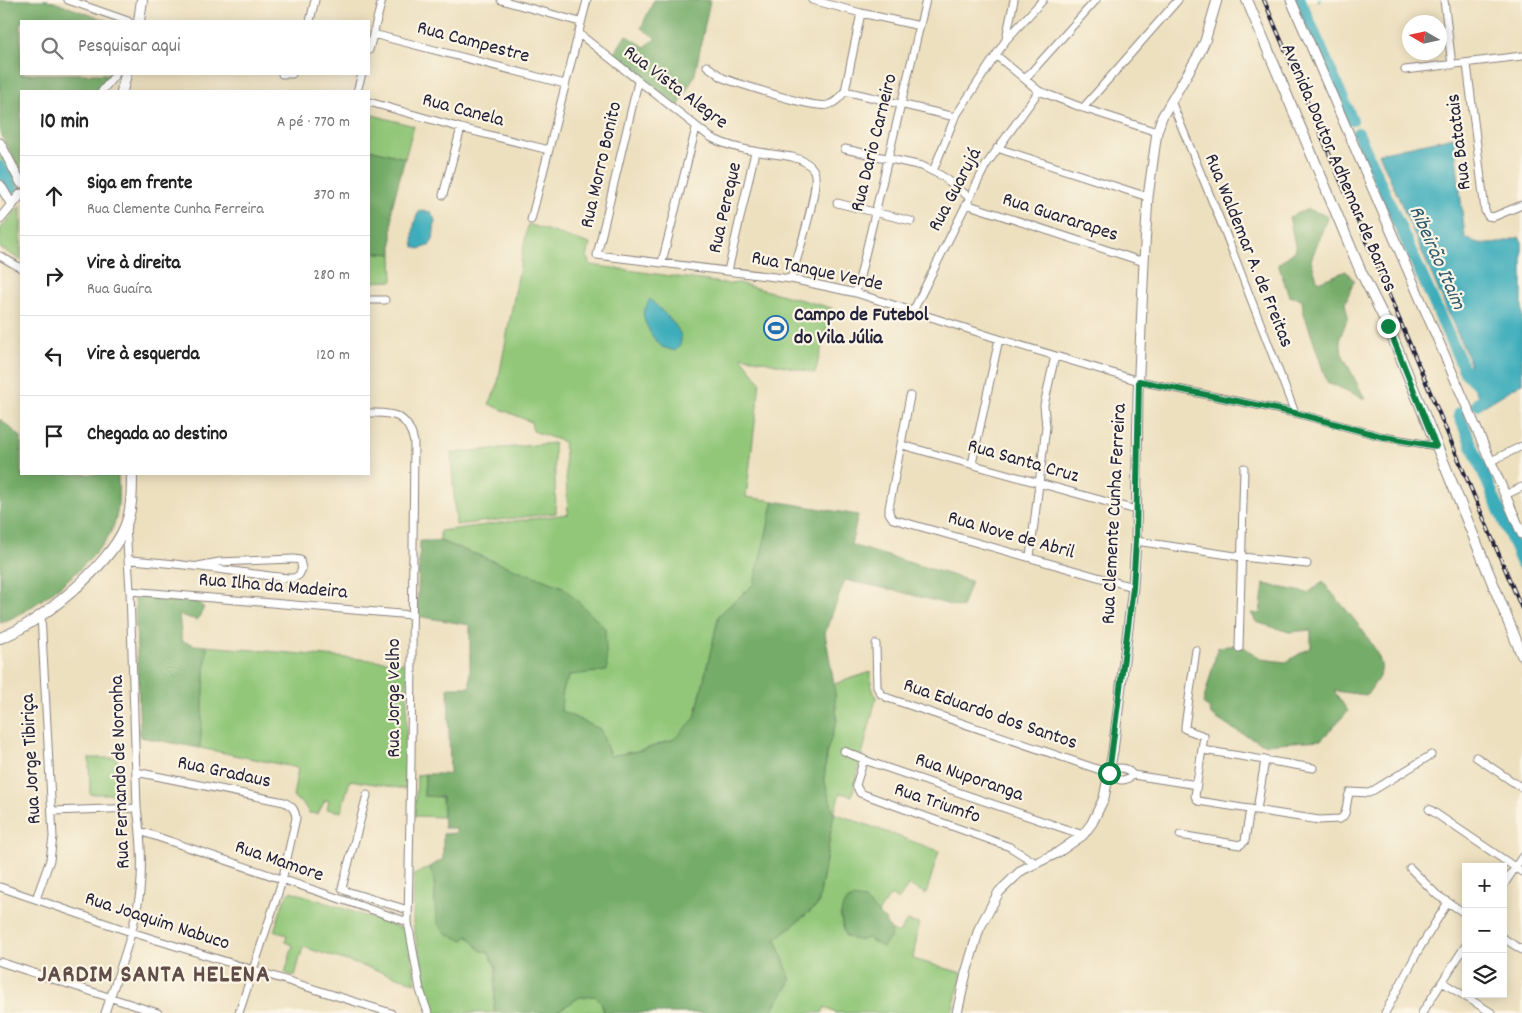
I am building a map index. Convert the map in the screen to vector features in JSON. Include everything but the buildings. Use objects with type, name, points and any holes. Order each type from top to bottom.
[{"type":"main road","points":[[139,20],[142,0]]},
{"type":"main road","name":"Avenida Doutor Adhemar de Barros","points":[[1247,0],[1361,272],[1388,326],[1522,654]]},
{"type":"main road","points":[[122,90],[126,75]]},
{"type":"main road","points":[[0,638],[20,629],[41,615],[90,576],[111,552],[126,525],[130,510],[132,475]]},
{"type":"street","points":[[68,0],[125,20]]},
{"type":"street","points":[[310,20],[315,0]]},
{"type":"street","points":[[370,46],[382,0]]},
{"type":"street","points":[[501,0],[580,22]]},
{"type":"street","points":[[531,220],[586,0]]},
{"type":"street","points":[[812,0],[920,26]]},
{"type":"street","name":"Rua Dario Carneiro","points":[[856,293],[926,0]]},
{"type":"street","points":[[1006,40],[1014,0]]},
{"type":"street","points":[[933,171],[955,117],[1006,40],[1043,0]]},
{"type":"street","points":[[1025,79],[1096,0]]},
{"type":"street","points":[[1083,108],[1178,0]]},
{"type":"street","name":"Rua Clemente Cunha Ferreira","points":[[957,1013],[974,944],[983,920],[995,899],[1022,870],[1034,862],[1057,853],[1084,835],[1104,798],[1109,773],[1133,588],[1144,262],[1148,197],[1157,132],[1162,117],[1205,41],[1217,0]]},
{"type":"street","points":[[1291,0],[1522,534]]},
{"type":"street","points":[[1444,0],[1452,65]]},
{"type":"street","points":[[707,66],[723,78],[734,82],[808,104],[830,105],[836,102],[845,91],[860,13]]},
{"type":"street","name":"Rua Vista Alegre","points":[[578,33],[696,128],[720,143],[755,152],[794,157],[809,165],[814,172],[814,195],[791,279]]},
{"type":"street","name":"Rua Campestre","points":[[373,34],[565,84]]},
{"type":"street","points":[[997,56],[1040,91],[1083,108],[1157,132]]},
{"type":"street","points":[[1405,70],[1522,56]]},
{"type":"street","name":"Rua Batatais","points":[[1467,64],[1483,202],[1488,216],[1492,217],[1522,205]]},
{"type":"street","points":[[103,90],[115,75]]},
{"type":"street","points":[[357,90],[362,75]]},
{"type":"street","name":"Rua Morro Bonito","points":[[598,254],[638,82]]},
{"type":"street","points":[[845,91],[955,117]]},
{"type":"street","name":"Rua Guarujá","points":[[913,311],[997,148],[1040,91]]},
{"type":"street","name":"Rua Waldemar A. de Freitas","points":[[1171,101],[1225,232],[1295,413]]},
{"type":"street","name":"Rua Canela","points":[[370,102],[549,150]]},
{"type":"street","points":[[443,195],[461,128]]},
{"type":"street","points":[[662,262],[696,128]]},
{"type":"street","points":[[0,143],[20,181]]},
{"type":"street","name":"Rua Guararapes","points":[[845,148],[922,166],[933,171],[968,201],[1144,262]]},
{"type":"street","points":[[997,148],[1148,197]]},
{"type":"street","name":"Rua Pereque","points":[[728,271],[755,152]]},
{"type":"street","points":[[0,185],[12,205]]},
{"type":"street","points":[[0,219],[20,195]]},
{"type":"street","points":[[837,204],[911,221]]},
{"type":"street","name":"Rua Tanque Verde","points":[[598,254],[791,279],[856,293],[1139,381],[1295,413],[1384,437],[1436,446]]},
{"type":"street","points":[[0,256],[20,267]]},
{"type":"street","points":[[370,300],[385,300]]},
{"type":"street","points":[[972,464],[999,339]]},
{"type":"street","points":[[1030,558],[1046,427],[1044,405],[1055,356]]},
{"type":"street","points":[[902,445],[910,396]]},
{"type":"street","name":"Rua Jorge Velho","points":[[370,413],[385,413],[401,418],[411,430],[414,442],[408,922],[420,990],[428,1013]]},
{"type":"street","name":"Rua Santa Cruz","points":[[902,445],[1136,510]]},
{"type":"street","name":"Rua Nove de Abril","points":[[902,445],[889,508],[891,516],[899,521],[1133,588]]},
{"type":"street","points":[[1491,462],[1522,446]]},
{"type":"street","points":[[1239,648],[1244,468]]},
{"type":"street","points":[[1505,495],[1522,487]]},
{"type":"street","name":"Rua Fernando de Noronha","points":[[105,1013],[131,932],[140,892],[141,877],[126,525]]},
{"type":"street","points":[[1136,541],[1242,557],[1307,564]]},
{"type":"street","points":[[128,560],[198,566],[220,571],[286,578],[294,578],[299,575],[302,569],[300,560],[294,559],[219,562],[198,566]]},
{"type":"street","name":"Rua Ilha da Madeira","points":[[130,591],[412,615]]},
{"type":"street","name":"Rua Jorge Tibiriça","points":[[36,899],[51,855],[53,837],[41,615]]},
{"type":"street","name":"Rua Eduardo dos Santos","points":[[876,644],[878,687],[882,694],[888,698],[1109,773]]},
{"type":"street","points":[[1196,650],[1184,726],[1188,731],[1204,736],[1195,796],[1198,801],[1319,820],[1340,819],[1345,814],[1350,792],[1369,793],[1431,755]]},
{"type":"street","points":[[1203,750],[1313,768]]},
{"type":"street","name":"Rua Nuporanga","points":[[844,751],[864,760],[1084,835]]},
{"type":"street","points":[[1476,757],[1522,788]]},
{"type":"street","name":"Rua Triumfo","points":[[864,760],[856,783],[860,793],[880,802],[1010,847],[1034,862]]},
{"type":"street","points":[[1180,835],[1243,844],[1246,841],[1265,760]]},
{"type":"street","points":[[1133,775],[1126,780],[1121,780],[1109,773],[1117,767],[1123,767],[1128,769],[1133,775],[1197,785]]},
{"type":"street","name":"Rua Gradaus","points":[[136,772],[284,802],[294,808],[296,818],[282,880]]},
{"type":"street","points":[[367,795],[342,888],[346,891],[408,910]]},
{"type":"street","points":[[52,811],[137,808]]},
{"type":"street","points":[[1429,809],[1522,872]]},
{"type":"street","name":"Rua Mamore","points":[[140,831],[408,922]]},
{"type":"street","points":[[1507,880],[1522,857]]},
{"type":"street","points":[[1410,868],[1437,895],[1462,911]]},
{"type":"street","points":[[239,1013],[282,880]]},
{"type":"street","name":"Rua Joaquim Nabuco","points":[[0,887],[131,932],[391,1013]]},
{"type":"street","points":[[1385,1013],[1418,951],[1448,902]]},
{"type":"street","points":[[1507,941],[1522,950]]},
{"type":"street","points":[[1422,1013],[1462,951]]},
{"type":"street","points":[[0,962],[158,1013]]},
{"type":"street","points":[[1442,982],[1492,1013]]},
{"type":"green space","points":[[0,0],[48,0],[105,20],[20,20],[20,75],[109,75],[97,90],[20,90],[20,170],[0,133]]},
{"type":"green space","points":[[654,0],[710,0],[695,74],[677,109],[641,82],[614,54],[626,35],[645,47],[656,38],[641,28]]},
{"type":"green space","points":[[370,114],[414,126],[405,158],[370,149]]},
{"type":"green space","points":[[370,149],[405,158],[392,207],[392,254],[370,252]]},
{"type":"green space","points":[[0,150],[20,186],[20,189],[13,196],[5,189],[3,183]]},
{"type":"green space","points":[[20,206],[20,259],[0,248],[0,229]]},
{"type":"green space","points":[[1308,209],[1328,216],[1311,260],[1318,282],[1346,271],[1354,281],[1345,303],[1348,317],[1340,338],[1342,354],[1365,399],[1327,382],[1303,310],[1302,299],[1289,296],[1278,264],[1296,250],[1289,217]]},
{"type":"green space","points":[[528,224],[590,244],[587,258],[591,265],[730,284],[738,283],[832,308],[815,373],[741,356],[760,382],[746,497],[774,501],[754,584],[719,615],[695,718],[674,739],[643,750],[610,756],[600,729],[560,711],[563,687],[570,675],[563,587],[440,541],[440,531],[568,514],[564,442],[533,431],[531,422],[489,404],[497,387]]},
{"type":"green space","points":[[370,252],[392,254],[393,281],[370,282]]},
{"type":"green space","points":[[0,419],[20,436],[20,475],[118,475],[118,508],[113,527],[106,540],[81,568],[64,583],[29,608],[0,623]]},
{"type":"green space","points":[[554,443],[556,513],[456,525],[451,453]]},
{"type":"green space","points":[[774,501],[858,515],[851,545],[971,581],[962,608],[845,580],[825,633],[834,684],[837,720],[827,751],[824,779],[834,814],[818,905],[776,939],[791,981],[770,1013],[604,1013],[601,1002],[595,996],[580,997],[554,1013],[494,1013],[496,967],[488,952],[481,951],[468,936],[463,940],[450,935],[442,929],[435,911],[435,890],[430,867],[443,859],[443,834],[456,833],[456,828],[444,828],[442,797],[424,796],[425,774],[450,774],[448,687],[470,687],[470,625],[417,616],[420,541],[440,541],[563,587],[605,628],[607,671],[570,675],[563,687],[561,711],[600,729],[610,756],[643,750],[674,739],[695,718],[719,615],[754,584]]},
{"type":"green space","points":[[1323,582],[1369,639],[1381,663],[1380,675],[1367,695],[1334,691],[1348,711],[1321,740],[1264,744],[1231,728],[1211,715],[1210,710],[1203,703],[1218,647],[1241,645],[1261,659],[1286,662],[1311,647],[1311,630],[1289,632],[1256,622],[1251,613],[1260,614],[1264,584],[1308,593]]},
{"type":"green space","points":[[135,595],[199,602],[204,608],[197,620],[179,615],[182,641],[207,646],[200,748],[140,737]]},
{"type":"green space","points":[[207,646],[408,663],[405,789],[350,780],[341,812],[327,809],[329,801],[325,800],[318,814],[309,813],[304,805],[293,797],[298,768],[200,748]]},
{"type":"green space","points":[[871,672],[871,684],[876,698],[852,796],[840,793],[834,813],[939,851],[926,894],[909,885],[898,900],[891,895],[878,913],[865,900],[853,899],[840,915],[846,936],[890,938],[891,930],[898,934],[907,921],[919,924],[913,959],[962,973],[952,1013],[835,1013],[825,1007],[822,1013],[770,1013],[791,981],[776,939],[818,905],[834,814],[824,780],[827,751],[837,720],[834,684]]},
{"type":"green space","points":[[89,758],[117,758],[118,794],[90,794]]},
{"type":"green space","points":[[425,774],[424,795],[442,797],[443,817],[415,816],[417,775]]},
{"type":"green space","points":[[430,867],[435,881],[435,907],[488,952],[496,967],[494,1013],[432,1013],[413,924],[414,875]]},
{"type":"green space","points":[[291,891],[401,928],[408,935],[416,983],[303,947],[295,976],[285,973],[293,945],[285,942],[287,935],[274,931],[285,897]]},
{"type":"green space","points":[[853,898],[865,900],[886,921],[891,930],[890,938],[883,947],[867,938],[857,940],[846,936],[841,914],[844,905]]},
{"type":"green space","points":[[595,996],[602,1002],[604,1013],[554,1013],[580,997]]},
{"type":"water","points":[[1454,137],[1465,237],[1485,244],[1499,243],[1519,237],[1522,242],[1522,383],[1484,406],[1467,376],[1470,363],[1379,153]]},
{"type":"water","points":[[420,211],[431,212],[435,220],[433,240],[429,246],[419,249],[414,247],[413,233],[414,223]]},
{"type":"water","points":[[650,299],[669,318],[681,335],[681,341],[675,351],[662,347],[652,336],[645,322],[643,313]]},
{"type":"waterway","name":"Ribeirão Itaim","points":[[1300,0],[1352,120]]},
{"type":"waterway","name":"Ribeirão Itaim","points":[[1358,133],[1465,372],[1478,385]]},
{"type":"waterway","points":[[0,167],[12,188]]},
{"type":"waterway","name":"Ribeirão Itaim","points":[[1477,404],[1492,388]]},
{"type":"waterway","name":"Ribeirão Itaim","points":[[1460,413],[1459,415],[1522,564]]},
{"type":"railway","points":[[1264,0],[1522,609]]},
{"type":"place","name":"Campo de Futebol do Vila Júlia","points":[[776,328]]},
{"type":"district","name":"JARDIM SANTA HELENA","points":[[154,976]]},
{"type":"route","points":[[1109,773],[1133,588],[1136,541],[1139,381],[1295,413],[1384,437],[1436,446],[1388,326]]}]
